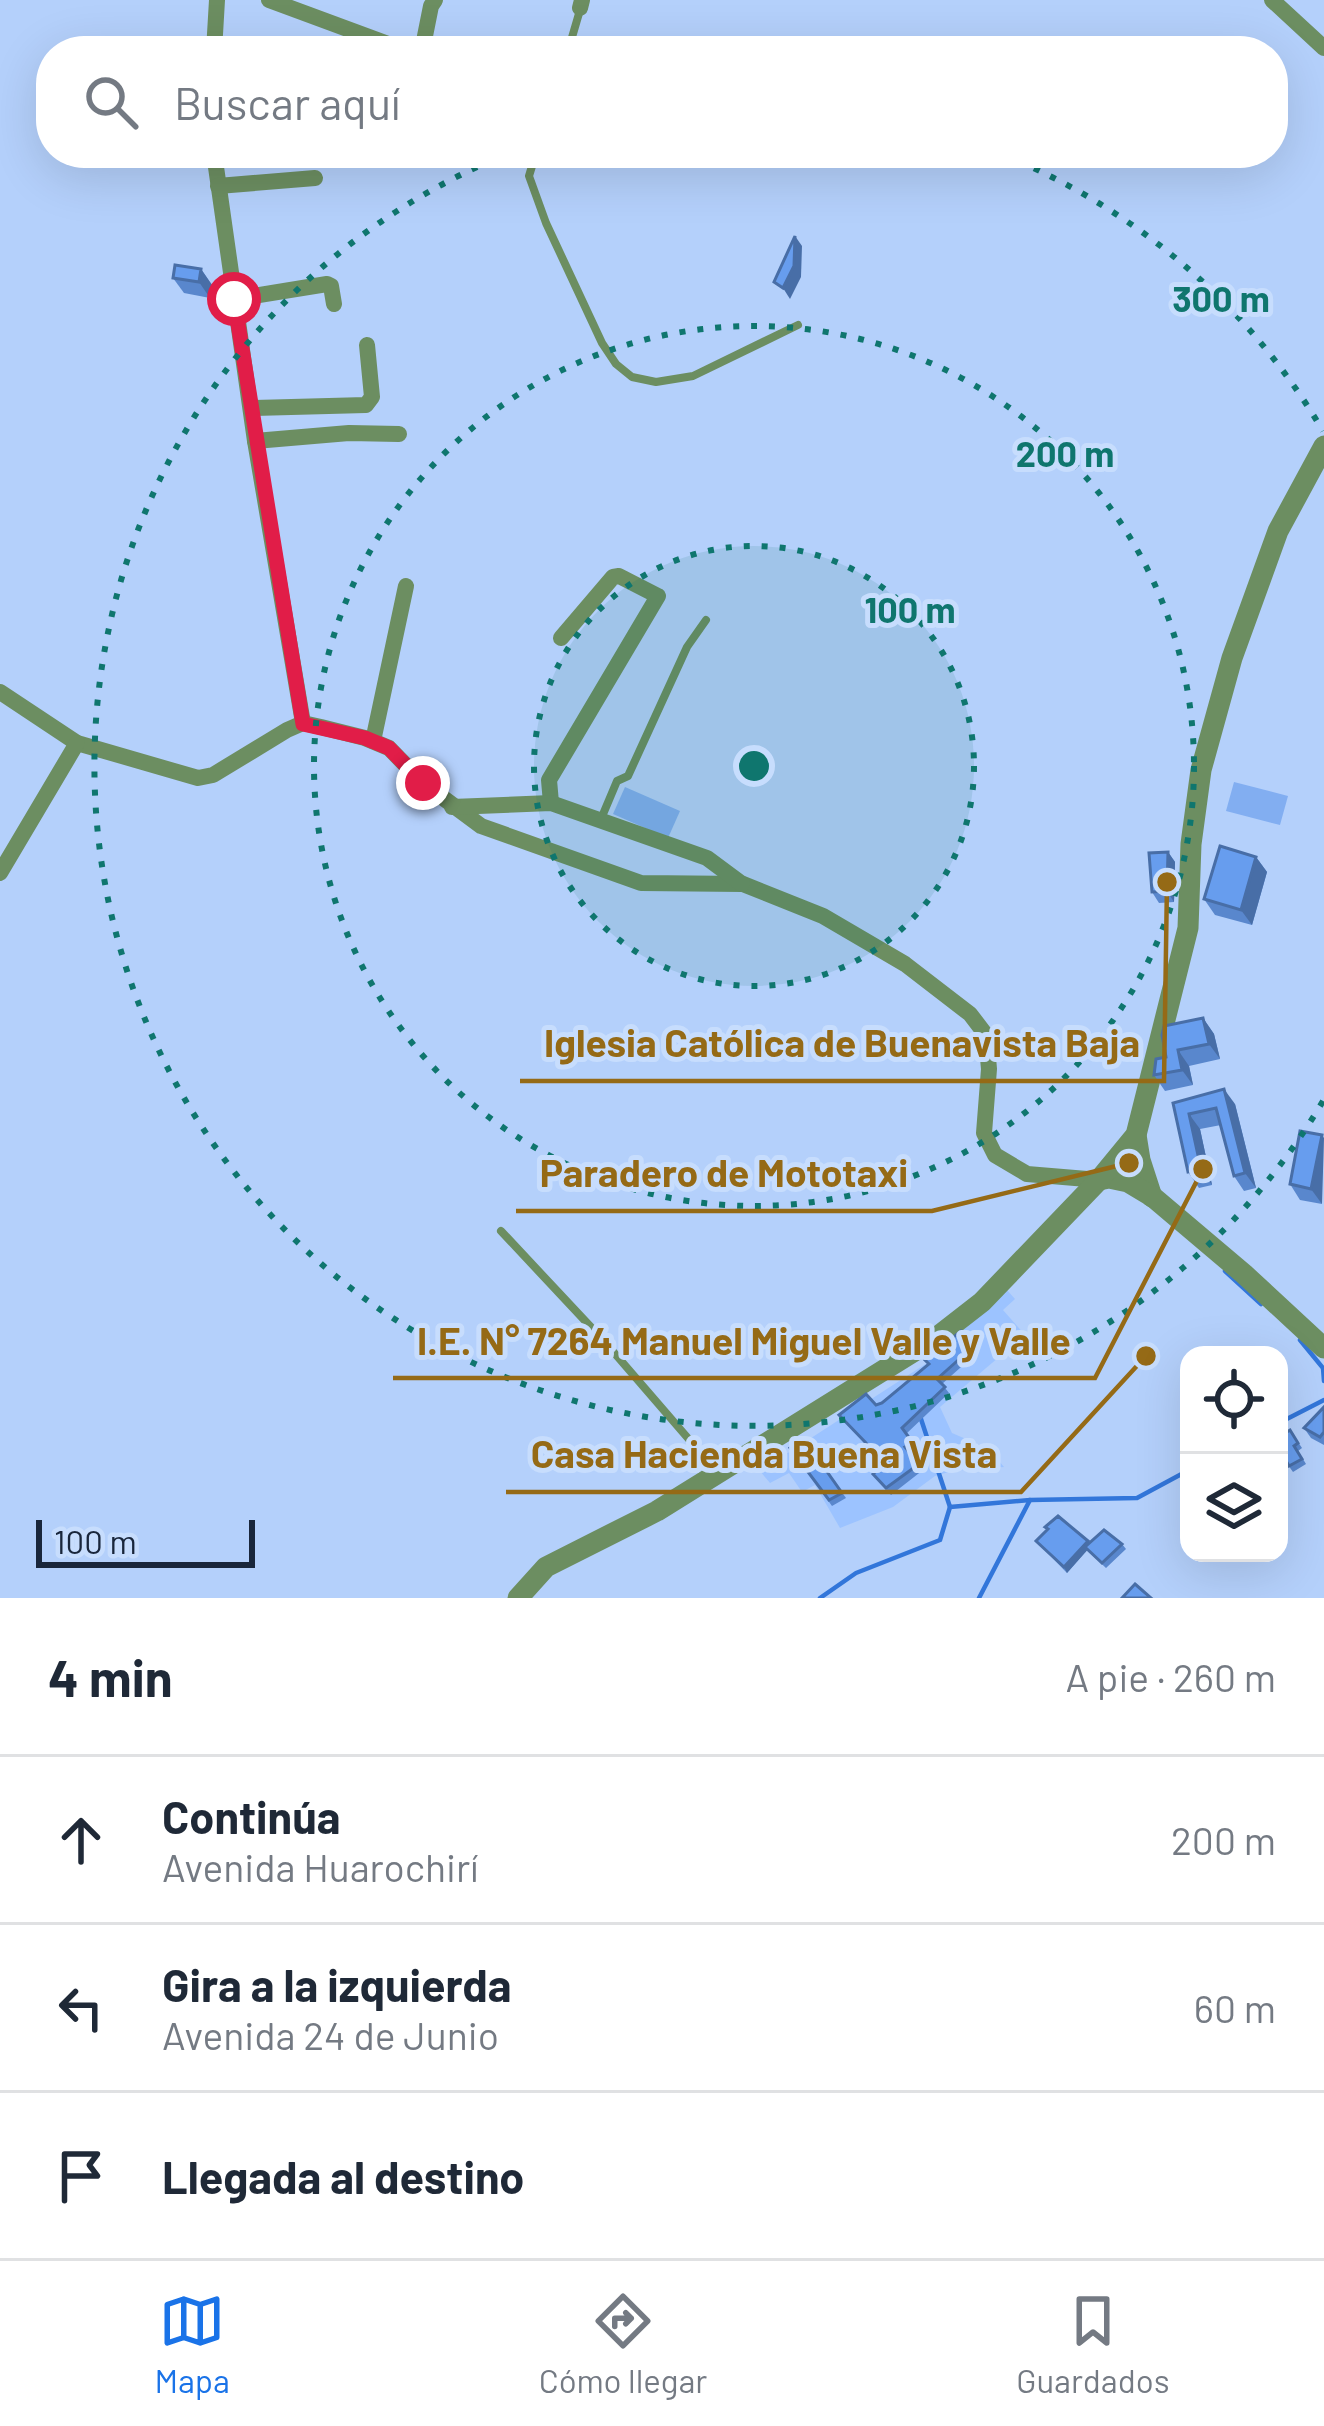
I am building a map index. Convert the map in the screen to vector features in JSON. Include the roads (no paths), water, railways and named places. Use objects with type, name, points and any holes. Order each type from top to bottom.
[{"type":"street","points":[[215,36],[217,0]]},
{"type":"street","points":[[269,0],[366,36]]},
{"type":"street","points":[[328,22],[336,0]]},
{"type":"street","points":[[425,36],[435,0]]},
{"type":"street","points":[[1272,0],[1324,48]]},
{"type":"street","points":[[216,168],[303,724]]},
{"type":"street","points":[[218,186],[315,178]]},
{"type":"street","points":[[234,299],[327,284],[334,304]]},
{"type":"street","points":[[251,408],[366,405],[372,397],[367,345]]},
{"type":"street","points":[[255,441],[399,434]]},
{"type":"street","points":[[1153,1197],[1139,1160],[1136,1135],[1188,928],[1201,770],[1232,658],[1278,531],[1324,446]]},
{"type":"street","points":[[551,803],[549,780],[658,598],[614,577],[561,638]]},
{"type":"street","points":[[374,741],[406,586]]},
{"type":"street","points":[[0,692],[77,742],[198,778],[213,776],[303,724],[374,741],[389,748],[423,783],[482,826],[641,884],[743,884]]},
{"type":"street","points":[[0,873],[77,742]]},
{"type":"street","points":[[452,807],[551,803],[707,858],[743,884],[823,916],[905,964],[970,1014],[986,1035],[985,1133],[995,1155],[1027,1174],[1128,1182],[1153,1197],[1244,1274],[1324,1348]]},
{"type":"street","points":[[518,1598],[546,1567],[657,1511],[938,1337],[982,1302],[1136,1135]]},
{"type":"lane","points":[[572,36],[581,4]]},
{"type":"lane","points":[[531,168],[529,176],[546,223],[602,343],[632,377],[656,382],[693,376],[798,326]]},
{"type":"lane","points":[[601,821],[617,781],[628,776],[687,647],[706,620]]},
{"type":"lane","points":[[501,1231],[718,1474]]},
{"type":"waterway","points":[[1225,1271],[1261,1304]]},
{"type":"waterway","points":[[1300,1340],[1323,1368],[1324,1381]]},
{"type":"waterway","points":[[1288,1418],[1324,1400]]},
{"type":"waterway","points":[[920,1416],[950,1507],[1137,1498],[1180,1475]]},
{"type":"waterway","points":[[979,1598],[1030,1500]]},
{"type":"waterway","points":[[820,1598],[856,1573],[940,1540],[950,1507]]},
{"type":"place","name":"Iglesia Católica de Buenavista Baja","points":[[1167,882]]},
{"type":"place","name":"Paradero de Mototaxi","points":[[1129,1163]]},
{"type":"place","name":"I.E. N° 7264 Manuel Miguel Valle y Valle","points":[[1203,1169]]},
{"type":"place","name":"Casa Hacienda Buena Vista","points":[[1146,1356]]}]
